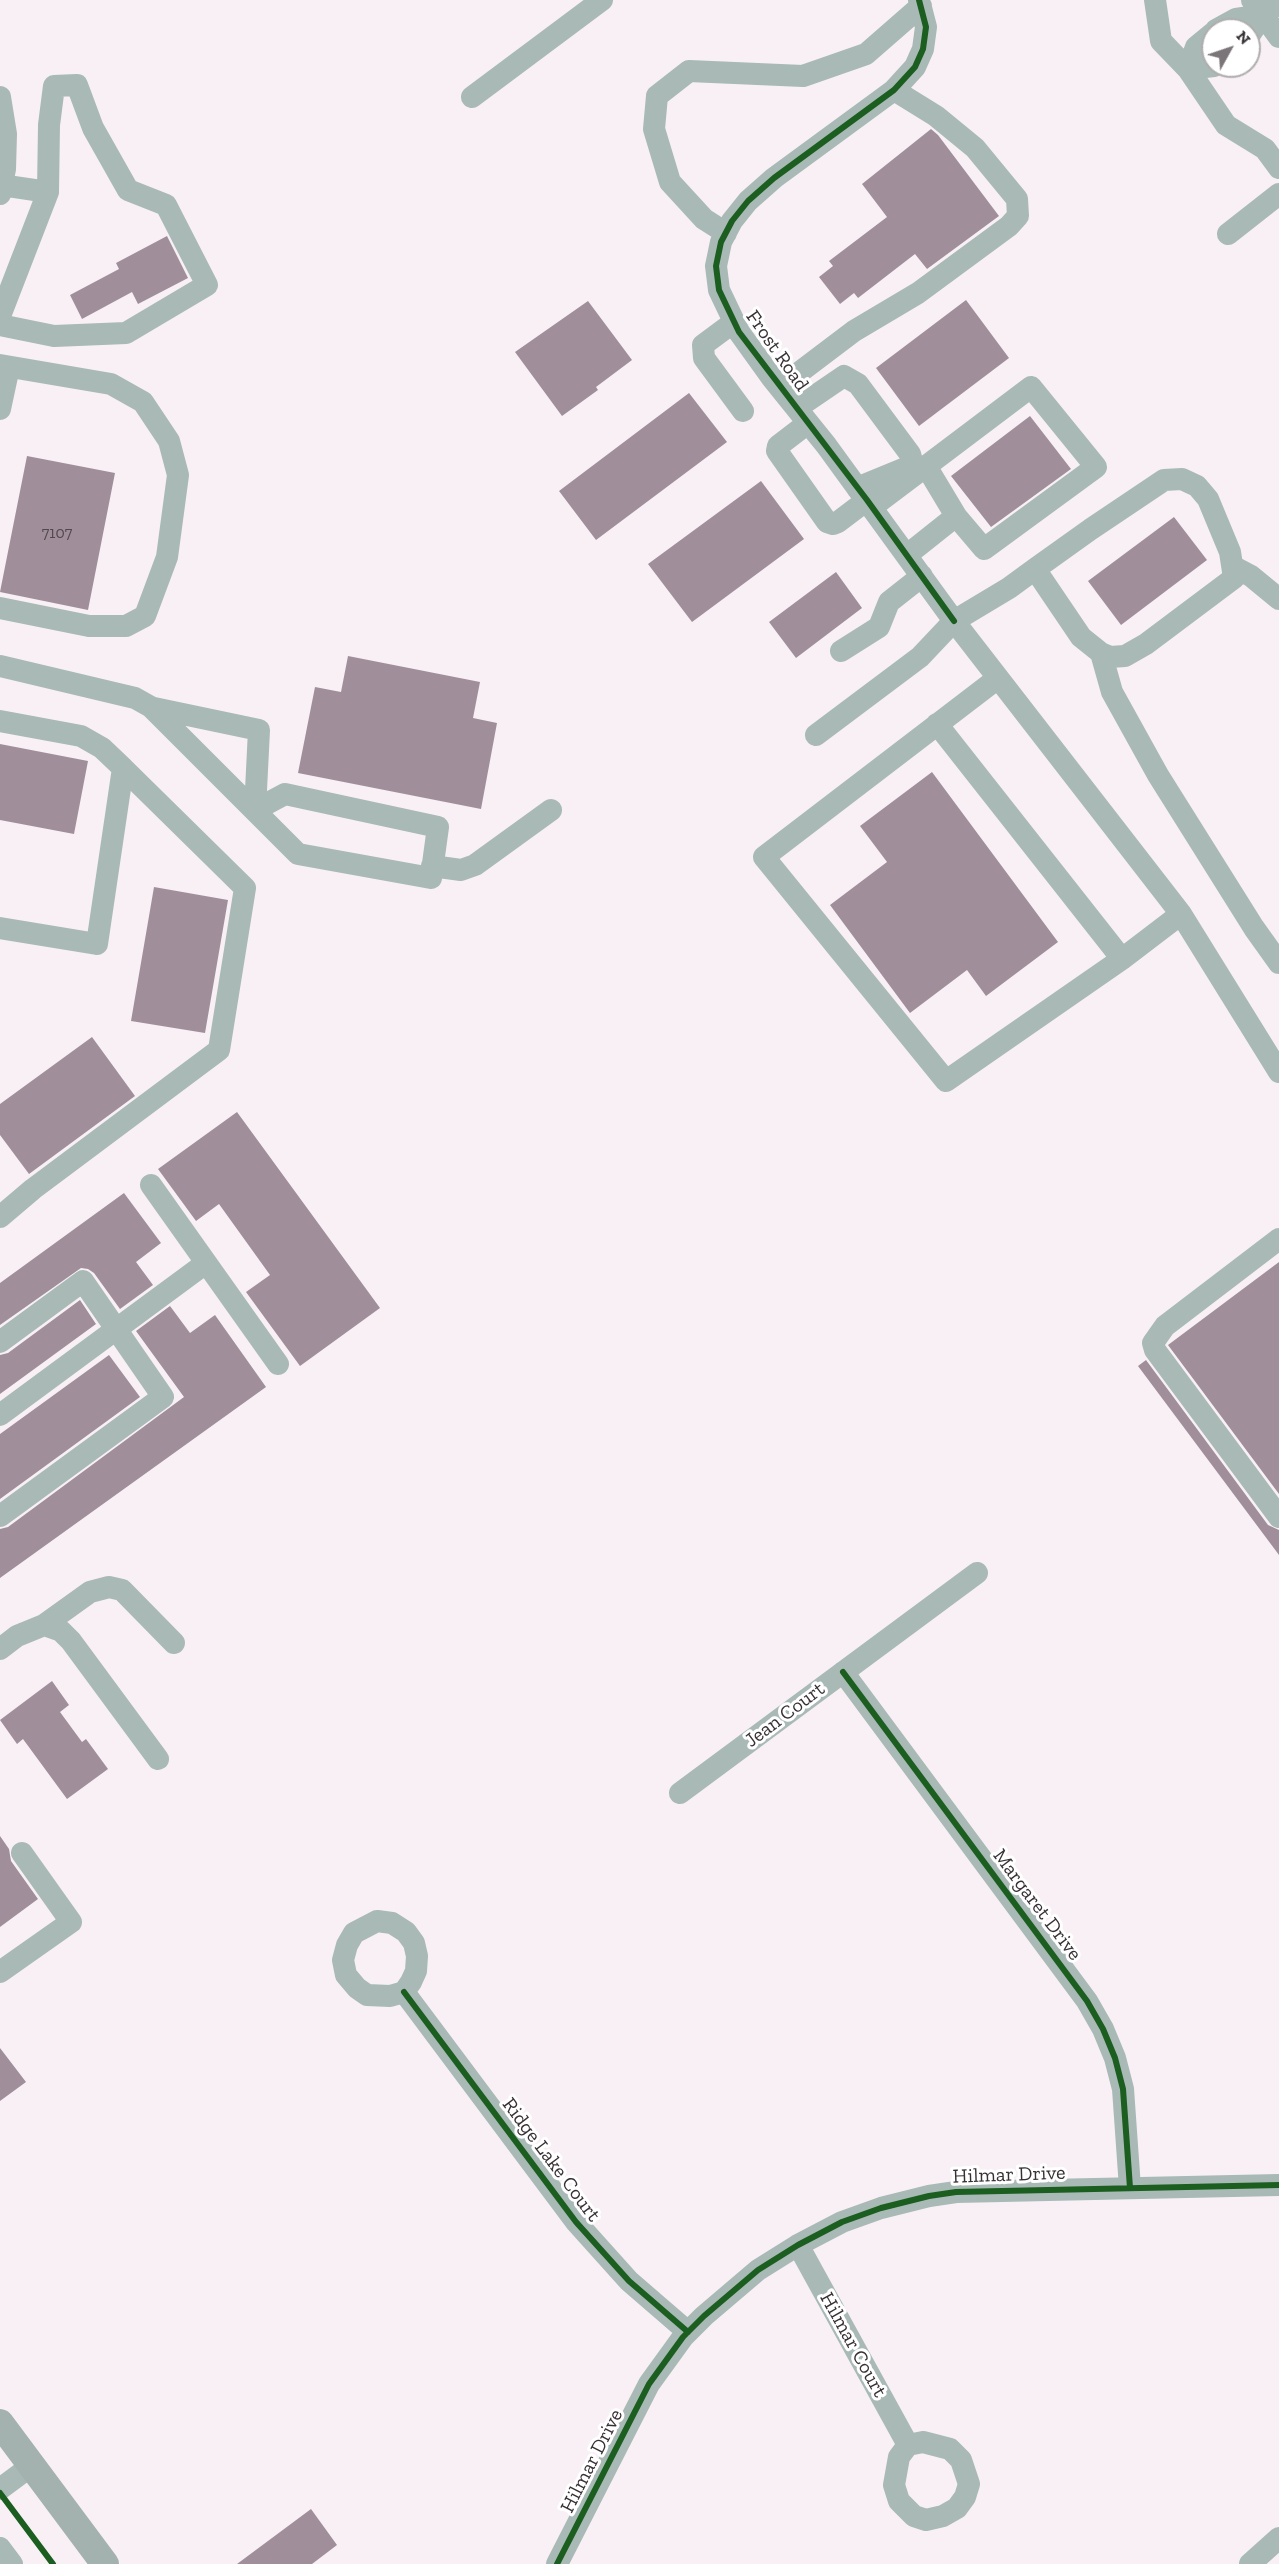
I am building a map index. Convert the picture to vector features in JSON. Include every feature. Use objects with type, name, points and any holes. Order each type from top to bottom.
[{"type":"main road","points":[[0,2423],[105,2564]]},
{"type":"street","points":[[472,97],[602,0]]},
{"type":"street","points":[[1155,0],[1161,41],[1188,69],[1226,125],[1265,149],[1279,168]]},
{"type":"street","points":[[726,234],[704,219],[670,182],[654,129],[657,96],[689,71],[803,76],[866,54],[920,3]]},
{"type":"street","name":"Frost Road","points":[[920,3],[926,27],[923,49],[915,67],[894,90],[774,178],[748,201],[732,220],[721,242],[716,266],[719,290],[734,322],[780,387],[865,498],[954,621],[1181,914],[1279,1072]]},
{"type":"street","points":[[1238,18],[1265,6],[1279,37]]},
{"type":"street","points":[[1188,69],[1196,47],[1201,43]]},
{"type":"street","points":[[1188,69],[1201,68]]},
{"type":"street","points":[[0,316],[48,192],[49,125],[54,86],[77,85],[93,128],[128,189],[166,206],[207,285],[126,333],[54,336],[0,325]]},
{"type":"street","points":[[780,387],[854,331],[918,293],[1010,226],[1018,216],[1017,199],[975,148],[936,116],[894,90]]},
{"type":"street","points":[[0,97],[6,134],[1,188],[48,192]]},
{"type":"street","points":[[1228,234],[1279,194]]},
{"type":"street","points":[[734,322],[703,345],[704,358],[743,411]]},
{"type":"street","points":[[0,409],[4,366],[111,384],[143,402],[169,441],[178,475],[167,557],[145,616],[126,626],[88,626],[0,608]]},
{"type":"street","points":[[844,376],[858,384],[910,453],[913,465],[865,498],[838,522],[832,524],[827,522],[777,451],[778,446],[803,416],[844,376]]},
{"type":"street","points":[[865,498],[926,466],[1031,387],[1096,467],[984,549],[957,516],[926,466]]},
{"type":"street","points":[[816,735],[920,657],[954,621],[1035,569],[1164,480],[1182,479],[1197,486],[1208,499],[1234,567],[1234,578],[1146,644],[1125,656],[1110,657],[1101,653],[1081,637],[1035,569]]},
{"type":"street","points":[[907,555],[957,516]]},
{"type":"street","points":[[1234,567],[1251,576],[1279,599]]},
{"type":"street","points":[[840,651],[879,627],[890,602],[922,576]]},
{"type":"street","points":[[1101,653],[1112,692],[1158,775],[1254,928],[1279,963]]},
{"type":"street","points":[[0,666],[135,698],[151,707],[181,715],[259,730],[255,810]]},
{"type":"street","points":[[998,678],[764,856],[946,1081],[1122,959],[1181,914]]},
{"type":"street","points":[[151,707],[298,854],[431,878],[438,827],[285,794],[255,810]]},
{"type":"street","points":[[0,721],[81,736],[102,748],[245,888],[219,1050],[33,1189],[0,1217]]},
{"type":"street","points":[[937,724],[1122,959]]},
{"type":"street","points":[[0,928],[98,944],[123,768]]},
{"type":"street","points":[[432,866],[461,870],[476,865],[551,810]]},
{"type":"street","points":[[151,1185],[278,1364]]},
{"type":"street","points":[[1279,1239],[1165,1326],[1153,1343],[1155,1350],[1279,1517]]},
{"type":"street","points":[[0,1415],[206,1263]]},
{"type":"street","points":[[0,1342],[83,1281],[163,1397],[0,1516]]},
{"type":"street","name":"Jean Court","points":[[680,1793],[977,1573]]},
{"type":"street","points":[[0,1649],[17,1636],[44,1625],[90,1592],[109,1587],[123,1590],[174,1643]]},
{"type":"street","points":[[44,1625],[61,1631],[71,1641],[158,1759]]},
{"type":"street","name":"Margaret Drive","points":[[843,1672],[1080,1991],[1098,2019],[1115,2058],[1123,2089],[1131,2188]]},
{"type":"street","points":[[0,1972],[70,1922],[22,1853]]},
{"type":"street","name":"Ridge Lake Court","points":[[404,1992],[583,2231],[629,2281],[688,2332]]},
{"type":"street","name":"Hilmar Drive","points":[[557,2564],[649,2384],[688,2332],[758,2270],[798,2245],[842,2222],[881,2208],[929,2196],[989,2190],[1279,2185]]},
{"type":"street","name":"Hilmar Court","points":[[798,2245],[908,2445]]},
{"type":"street","points":[[0,2489],[31,2466]]},
{"type":"street","points":[[1250,2564],[1279,2538]]},
{"type":"street","points":[[0,2548],[12,2564]]},
{"type":"building","points":[[931,129],[938,135],[999,216],[927,269],[915,254],[858,298],[854,293],[840,304],[819,277],[833,266],[829,261],[887,217],[862,184]]},
{"type":"building","points":[[167,236],[188,278],[138,304],[132,292],[82,319],[70,295],[119,269],[116,263]]},
{"type":"building","points":[[966,300],[1009,358],[919,426],[876,368]]},
{"type":"building","points":[[588,301],[632,360],[596,387],[598,390],[562,416],[515,352]]},
{"type":"building","points":[[689,393],[727,442],[596,540],[559,491]]},
{"type":"building","points":[[1030,416],[1071,469],[991,527],[951,476]]},
{"type":"building","points":[[27,456],[115,473],[88,610],[0,592]]},
{"type":"building","points":[[761,481],[804,539],[692,622],[648,564]]},
{"type":"building","points":[[1174,517],[1207,560],[1121,625],[1088,581]]},
{"type":"building","points":[[836,572],[862,608],[796,658],[769,622]]},
{"type":"building","points":[[348,656],[480,682],[473,718],[497,723],[481,809],[298,773],[315,687],[341,692]]},
{"type":"building","points":[[0,744],[88,761],[74,834],[0,820]]},
{"type":"building","points":[[932,772],[1058,942],[986,996],[967,970],[910,1013],[830,905],[887,862],[860,826]]},
{"type":"building","points":[[154,887],[228,900],[205,1033],[131,1021]]},
{"type":"building","points":[[92,1037],[135,1096],[29,1174],[0,1135],[0,1104]]},
{"type":"building","points":[[237,1112],[380,1308],[300,1366],[246,1292],[270,1275],[219,1204],[196,1221],[158,1169]]},
{"type":"building","points":[[124,1193],[161,1243],[136,1262],[153,1285],[120,1309],[94,1273],[81,1268],[0,1325],[0,1283]]},
{"type":"building","points":[[1279,1262],[1279,1494],[1168,1345]]},
{"type":"building","points":[[80,1300],[96,1324],[0,1394],[0,1355],[8,1353]]},
{"type":"building","points":[[170,1306],[190,1333],[215,1315],[266,1387],[0,1578],[0,1529],[8,1527],[184,1397],[136,1331]]},
{"type":"building","points":[[109,1355],[140,1397],[0,1499],[0,1434]]},
{"type":"building","points":[[1146,1360],[1268,1525],[1279,1530],[1279,1555],[1138,1366]]},
{"type":"building","points":[[52,1681],[69,1705],[60,1712],[82,1742],[86,1739],[108,1769],[67,1799],[23,1739],[17,1744],[0,1720]]},
{"type":"building","points":[[0,1836],[9,1849],[11,1861],[38,1899],[0,1927]]},
{"type":"building","points":[[0,2048],[26,2082],[0,2101]]},
{"type":"building","points":[[311,2509],[337,2545],[312,2564],[237,2564]]},
{"type":"cycle path","points":[[919,0],[926,27],[923,49],[915,67],[894,90],[774,178],[748,201],[732,221],[721,242],[716,266],[719,290],[739,332],[867,500],[954,621]]},
{"type":"cycle path","points":[[843,1672],[1087,2001],[1103,2029],[1115,2058],[1123,2089],[1130,2188]]},
{"type":"cycle path","points":[[404,1992],[576,2222],[629,2281],[688,2332]]},
{"type":"cycle path","points":[[557,2564],[649,2384],[683,2337],[758,2270],[798,2245],[842,2222],[881,2208],[956,2192],[1279,2185]]},
{"type":"cycle path","points":[[0,2493],[53,2564]]}]
